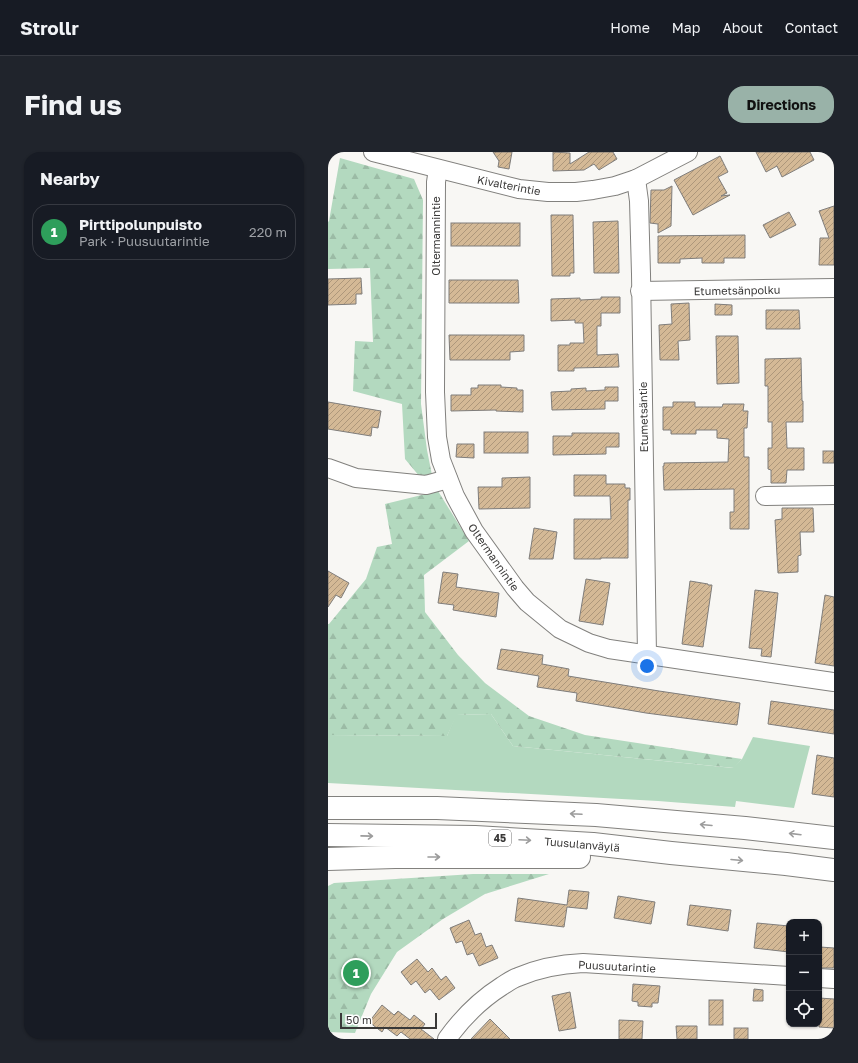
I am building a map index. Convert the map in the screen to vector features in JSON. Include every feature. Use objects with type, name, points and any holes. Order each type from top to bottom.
[{"type":"highway","points":[[328,795],[362,797],[437,808]]},
{"type":"highway","points":[[328,808],[437,808],[596,815],[745,828],[834,838]]},
{"type":"highway","name":"Tuusulanväylä","points":[[328,835],[483,837],[593,844],[671,854],[786,864],[834,870]]},
{"type":"highway","points":[[328,859],[395,857],[613,857],[671,854]]},
{"type":"street","name":"Kivalterintie","points":[[373,152],[520,189],[548,192],[576,192],[615,186],[636,179],[688,152]]},
{"type":"street","name":"Oltermannintie","points":[[438,169],[436,182],[434,392],[437,437],[441,460],[448,479],[474,531],[515,588],[560,629],[574,637],[609,649],[834,682]]},
{"type":"street","name":"Etumetsäntie","points":[[636,179],[639,201],[647,655]]},
{"type":"street","name":"Etumetsänpolku","points":[[640,291],[834,288]]},
{"type":"street","points":[[328,468],[356,478],[426,485],[448,479]]},
{"type":"street","points":[[765,496],[834,495]]},
{"type":"street","name":"Puusuutarintie","points":[[447,1039],[463,1020],[489,995],[516,978],[550,967],[583,962],[786,976]]},
{"type":"street","points":[[822,978],[834,979]]},
{"type":"green space","points":[[340,158],[414,179],[423,200],[421,404],[432,475],[420,477],[405,459],[402,404],[353,391],[355,341],[373,342],[370,268],[328,269],[328,222]]},
{"type":"green space","points":[[438,491],[469,541],[424,575],[425,612],[458,655],[485,683],[529,716],[585,735],[742,759],[734,768],[513,746],[491,714],[457,715],[447,736],[328,735],[328,624],[366,579],[377,547],[392,544],[385,504]]},
{"type":"green space","points":[[491,714],[513,746],[733,768],[742,759],[753,737],[810,746],[794,808],[736,801],[735,807],[658,801],[328,783],[328,735],[447,736],[456,715]]},
{"type":"green space","points":[[473,874],[549,874],[485,894],[443,919],[397,952],[371,994],[355,1033],[328,1032],[328,886],[334,883]]},
{"type":"building","points":[[493,152],[512,152],[509,169],[498,167],[499,161]]},
{"type":"building","points":[[553,152],[570,153],[570,164],[589,152],[613,152],[617,159],[599,170],[594,164],[584,170],[553,171]]},
{"type":"building","points":[[756,152],[810,152],[814,160],[782,177],[777,166],[766,172]]},
{"type":"building","points":[[720,156],[728,172],[718,177],[727,193],[721,196],[730,195],[693,215],[674,180]]},
{"type":"building","points":[[672,186],[671,226],[658,233],[658,224],[650,223],[651,190],[664,190]]},
{"type":"building","points":[[834,206],[834,265],[819,265],[820,238],[829,238],[819,211]]},
{"type":"building","points":[[789,212],[796,225],[770,238],[763,225]]},
{"type":"building","points":[[551,215],[573,215],[574,273],[570,273],[570,276],[552,276]]},
{"type":"building","points":[[618,221],[619,273],[594,273],[593,222]]},
{"type":"building","points":[[451,223],[520,223],[520,246],[451,246]]},
{"type":"building","points":[[745,235],[745,258],[724,258],[724,263],[702,263],[702,258],[680,259],[680,263],[658,263],[658,236]]},
{"type":"building","points":[[361,278],[362,294],[356,294],[356,304],[328,305],[328,279]]},
{"type":"building","points":[[449,280],[518,280],[519,303],[449,303]]},
{"type":"building","points":[[601,297],[620,297],[620,313],[601,313],[601,326],[597,326],[597,355],[618,354],[619,367],[574,368],[574,371],[558,371],[558,345],[584,343],[583,323],[575,323],[575,320],[551,321],[551,299],[580,298],[580,300],[601,299]]},
{"type":"building","points":[[689,303],[690,340],[678,341],[679,360],[660,360],[659,325],[672,324],[671,304]]},
{"type":"building","points":[[715,304],[732,305],[732,315],[715,315]]},
{"type":"building","points":[[766,310],[799,310],[800,329],[766,329]]},
{"type":"building","points":[[449,335],[524,335],[524,351],[510,352],[510,360],[450,360]]},
{"type":"building","points":[[716,336],[738,336],[739,383],[717,384]]},
{"type":"building","points":[[801,358],[803,422],[786,422],[787,448],[804,448],[804,470],[787,470],[786,483],[771,483],[771,470],[768,469],[768,448],[772,448],[772,422],[768,422],[768,386],[765,386],[765,359]]},
{"type":"building","points":[[478,385],[501,385],[501,387],[523,390],[523,412],[496,410],[451,411],[451,395],[471,395],[471,388],[478,388]]},
{"type":"building","points":[[605,387],[618,387],[618,401],[605,401],[605,409],[552,410],[551,392],[571,391],[571,389],[586,388],[586,391],[605,390]]},
{"type":"building","points":[[328,402],[381,411],[378,428],[372,427],[371,436],[328,429]]},
{"type":"building","points":[[673,402],[695,402],[695,407],[722,407],[723,404],[744,404],[743,411],[748,411],[747,428],[744,428],[744,457],[749,457],[749,529],[730,529],[730,512],[734,512],[734,489],[664,490],[664,463],[728,462],[729,439],[717,438],[717,430],[696,430],[696,434],[671,434],[671,430],[663,430],[663,407],[673,407]]},
{"type":"building","points":[[484,432],[528,432],[528,453],[484,453]]},
{"type":"building","points":[[572,433],[619,433],[619,447],[606,447],[606,454],[553,455],[553,436],[572,436]]},
{"type":"building","points":[[457,444],[474,444],[474,458],[456,457]]},
{"type":"building","points":[[823,451],[834,451],[834,463],[823,463]]},
{"type":"building","points":[[574,475],[606,475],[606,484],[625,484],[625,488],[630,488],[630,500],[628,500],[628,558],[574,559],[574,519],[611,519],[610,496],[574,496]]},
{"type":"building","points":[[530,477],[530,508],[479,509],[478,487],[502,487],[502,478]]},
{"type":"building","points":[[782,508],[813,508],[814,532],[800,532],[801,555],[798,556],[798,572],[778,573],[775,520],[782,519]]},
{"type":"building","points":[[534,528],[557,532],[553,559],[529,559]]},
{"type":"building","points":[[328,571],[349,583],[341,598],[336,595],[328,607]]},
{"type":"building","points":[[443,572],[458,574],[456,587],[499,593],[496,617],[453,610],[454,605],[438,603]]},
{"type":"building","points":[[586,579],[610,583],[603,625],[579,621]]},
{"type":"building","points":[[690,581],[712,585],[703,647],[682,644]]},
{"type":"building","points":[[755,590],[778,593],[771,657],[761,656],[762,649],[749,648]]},
{"type":"building","points":[[825,595],[834,597],[834,666],[815,663]]},
{"type":"building","points":[[501,649],[543,655],[542,664],[569,669],[568,676],[740,703],[737,725],[646,713],[576,701],[577,693],[537,687],[539,676],[497,669]]},
{"type":"building","points":[[771,701],[834,710],[834,734],[768,724]]},
{"type":"building","points":[[817,755],[834,758],[834,797],[812,794]]},
{"type":"building","points":[[569,890],[589,892],[587,909],[567,907],[564,927],[515,921],[518,898],[567,905]]},
{"type":"building","points":[[618,896],[655,902],[651,924],[614,918]]},
{"type":"building","points":[[690,905],[731,910],[728,931],[687,925]]},
{"type":"building","points":[[469,920],[475,935],[481,933],[486,947],[492,945],[498,958],[479,966],[473,953],[467,955],[462,941],[456,943],[450,928]]},
{"type":"building","points":[[757,923],[786,926],[786,952],[754,948]]},
{"type":"building","points":[[822,947],[834,948],[834,968],[822,968]]},
{"type":"building","points":[[417,959],[428,972],[432,968],[441,980],[446,976],[455,988],[439,1000],[430,989],[425,993],[416,981],[411,985],[401,972]]},
{"type":"building","points":[[633,984],[660,986],[658,1003],[652,1003],[652,1007],[638,1006],[638,1002],[632,1001]]},
{"type":"building","points":[[754,989],[763,990],[763,1001],[753,1001]]},
{"type":"building","points":[[570,992],[576,1028],[559,1031],[552,996]]},
{"type":"building","points":[[822,998],[834,999],[834,1028],[819,1027],[822,1027]]},
{"type":"building","points":[[709,1000],[723,1000],[723,1025],[709,1025]]},
{"type":"building","points":[[382,1005],[394,1015],[398,1011],[410,1020],[414,1015],[425,1024],[421,1029],[434,1039],[410,1039],[401,1032],[397,1036],[385,1027],[382,1032],[369,1022]]},
{"type":"building","points":[[490,1019],[510,1039],[471,1039]]},
{"type":"building","points":[[619,1020],[643,1021],[642,1039],[619,1039]]},
{"type":"building","points":[[676,1026],[697,1026],[697,1039],[677,1039]]},
{"type":"building","points":[[734,1028],[748,1028],[748,1039],[734,1039]]},
{"type":"place","name":"Pirttipolunpuisto","points":[[356,973]]}]
